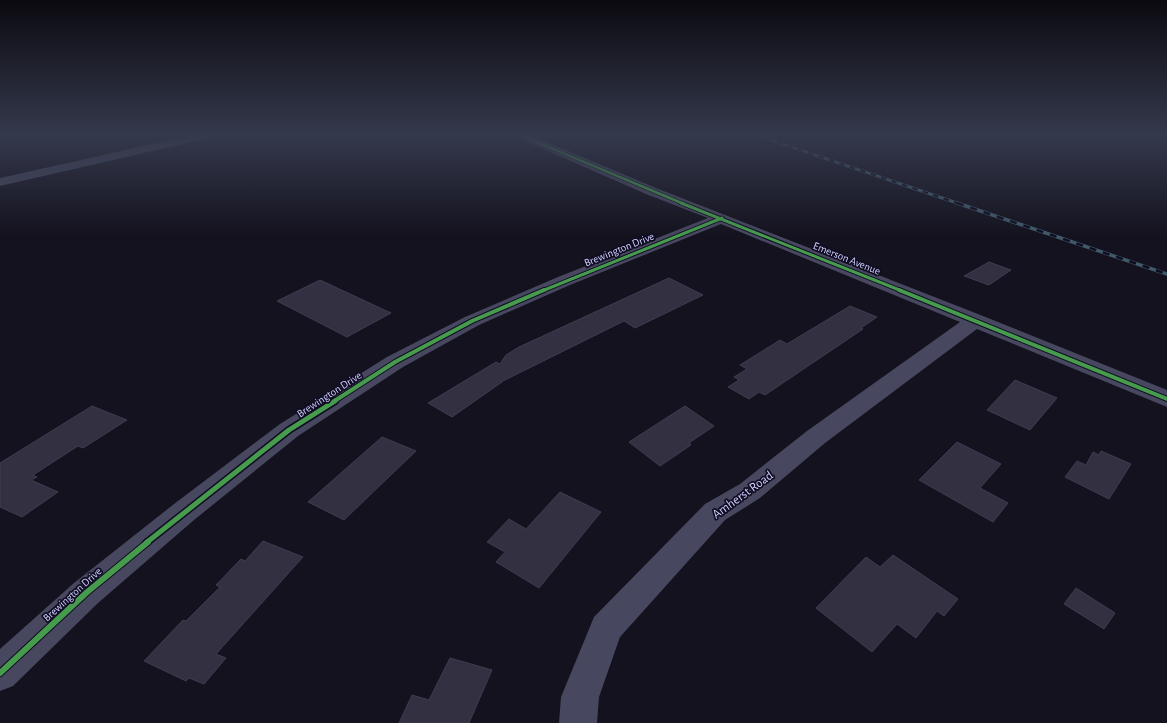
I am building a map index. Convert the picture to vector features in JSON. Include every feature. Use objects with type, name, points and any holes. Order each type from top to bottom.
[{"type":"street","points":[[0,182],[59,169]]},
{"type":"street","name":"Emerson Avenue","points":[[599,169],[976,320],[1167,399]]},
{"type":"street","name":"Brewington Drive","points":[[0,674],[86,592],[184,512],[289,430],[395,362],[472,321],[564,281],[722,218]]},
{"type":"street","name":"Amherst Road","points":[[578,723],[580,697],[606,628],[715,512],[750,491],[816,437],[976,320]]},
{"type":"building","points":[[989,262],[1011,270],[989,285],[964,276]]},
{"type":"building","points":[[669,278],[703,295],[635,328],[624,321],[501,382],[452,417],[428,403],[496,362],[500,364],[506,355],[519,347]]},
{"type":"building","points":[[320,280],[391,313],[347,337],[277,301]]},
{"type":"building","points":[[850,306],[877,317],[861,328],[863,329],[765,395],[759,392],[749,399],[728,387],[739,380],[734,377],[747,369],[740,365],[780,340],[787,344]]},
{"type":"building","points":[[1015,380],[1057,398],[1030,430],[987,410]]},
{"type":"building","points":[[92,406],[127,420],[83,448],[78,446],[33,475],[37,477],[31,480],[58,492],[22,517],[0,507],[0,463]]},
{"type":"building","points":[[685,406],[714,426],[689,443],[691,445],[660,466],[629,442]]},
{"type":"building","points":[[382,437],[416,451],[344,520],[308,502]]},
{"type":"building","points":[[957,442],[1001,464],[980,488],[1008,503],[993,522],[919,480]]},
{"type":"building","points":[[1101,451],[1131,464],[1109,499],[1065,477],[1077,461],[1086,465],[1093,452],[1099,455]]},
{"type":"building","points":[[560,492],[601,512],[539,588],[496,562],[505,552],[487,542],[509,519],[526,529]]},
{"type":"building","points":[[263,541],[303,557],[216,654],[226,658],[204,684],[189,678],[186,681],[144,661],[183,620],[186,621],[220,587],[216,585],[241,559],[245,561]]},
{"type":"building","points":[[893,555],[958,599],[944,616],[937,611],[916,638],[897,624],[872,652],[816,608],[866,557],[880,567]]},
{"type":"building","points":[[1076,588],[1115,613],[1104,629],[1064,604]]},
{"type":"building","points":[[450,658],[492,670],[469,723],[399,723],[412,695],[429,700]]},
{"type":"railway","points":[[856,169],[960,204]]},
{"type":"railway","points":[[957,203],[1167,274]]},
{"type":"cycle path","points":[[599,169],[1167,399]]},
{"type":"cycle path","points":[[0,673],[86,593],[184,512],[289,430],[395,362],[472,321],[564,281],[722,218]]}]
